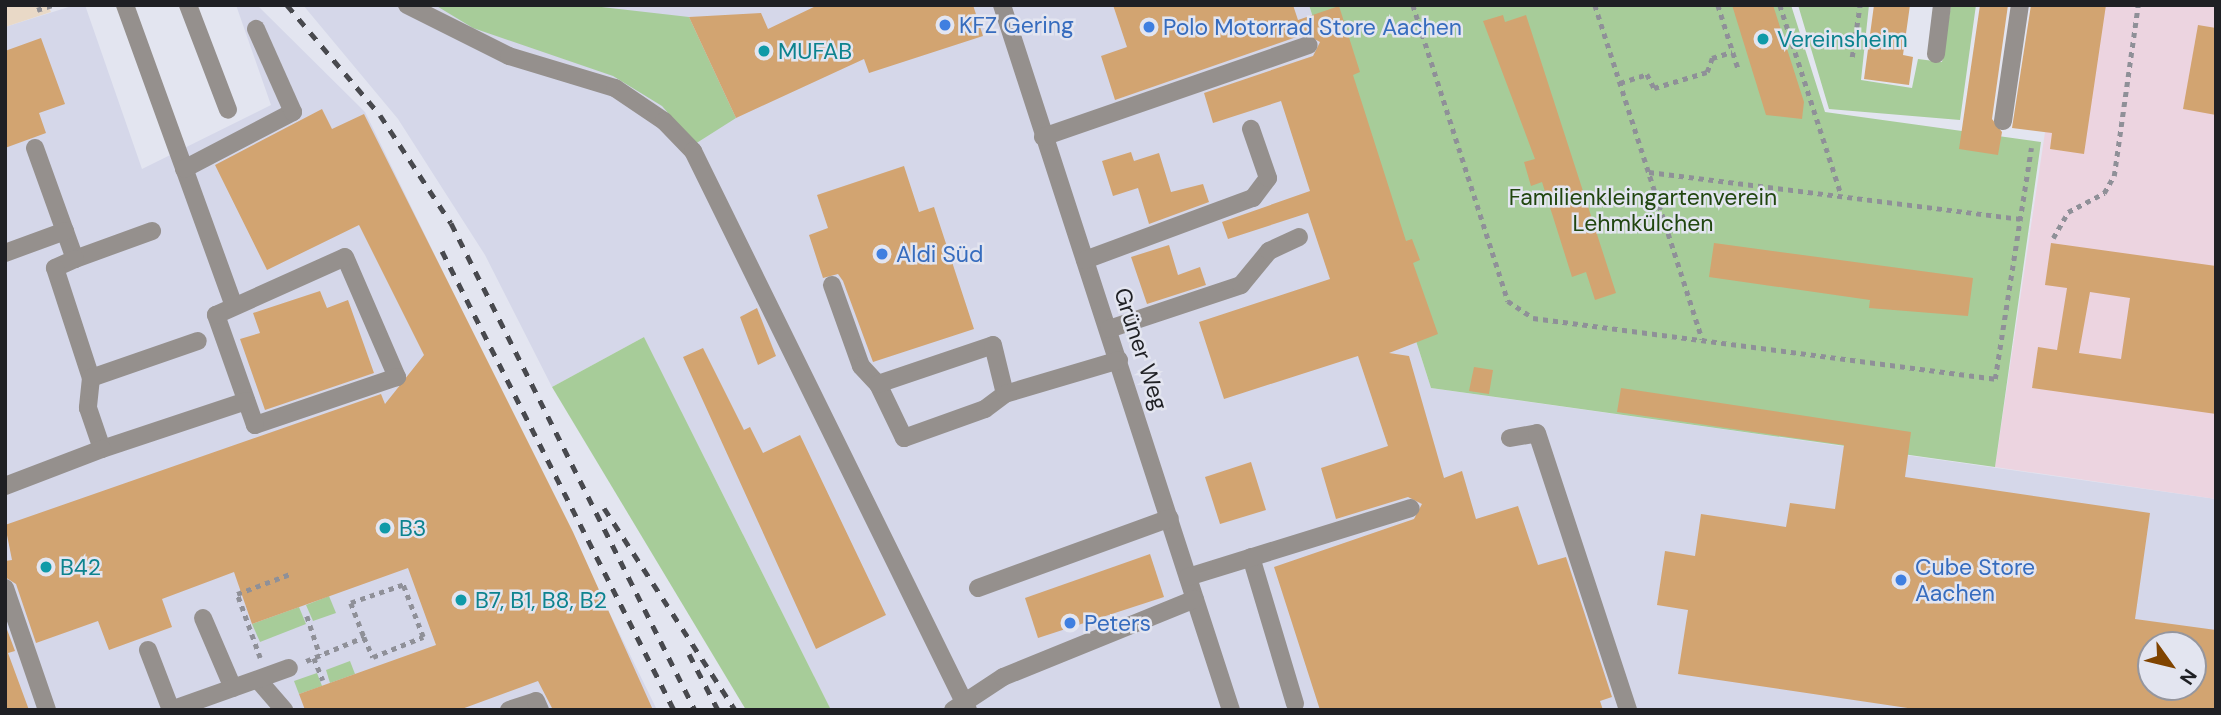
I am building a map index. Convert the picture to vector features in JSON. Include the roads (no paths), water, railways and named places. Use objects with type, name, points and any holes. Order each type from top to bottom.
[{"type":"street","points":[[125,5],[234,306]]},
{"type":"street","points":[[188,5],[228,110]]},
{"type":"street","points":[[407,5],[509,56],[577,74],[636,99],[693,151],[749,261],[962,707],[1003,677],[1195,599]]},
{"type":"street","name":"Grüner Weg","points":[[1002,5],[1042,137],[1109,329],[1231,710]]},
{"type":"street","points":[[1936,54],[1942,5]]},
{"type":"street","points":[[2003,121],[2020,5]]},
{"type":"street","points":[[184,169],[293,112],[256,29]]},
{"type":"street","points":[[1042,137],[1309,45]]},
{"type":"street","points":[[1085,260],[1253,198],[1268,178],[1251,129]]},
{"type":"street","points":[[35,148],[75,259]]},
{"type":"street","points":[[102,449],[88,408],[91,378],[55,268],[152,230]]},
{"type":"street","points":[[5,254],[65,231]]},
{"type":"street","points":[[1109,329],[1241,285],[1269,251],[1299,237]]},
{"type":"street","points":[[345,257],[397,377],[255,425],[246,401],[216,315],[345,257]]},
{"type":"street","points":[[832,285],[861,366],[878,384],[904,438],[985,409],[1005,394],[1119,360]]},
{"type":"street","points":[[91,378],[198,341]]},
{"type":"street","points":[[878,384],[993,345],[1005,394]]},
{"type":"street","points":[[5,486],[102,449],[246,401]]},
{"type":"street","points":[[1510,438],[1537,433],[1628,710]]},
{"type":"street","points":[[1188,577],[1411,508]]},
{"type":"street","points":[[978,588],[1170,518]]},
{"type":"street","points":[[1251,557],[1295,704]]},
{"type":"street","points":[[5,588],[47,710]]},
{"type":"street","points":[[203,618],[233,688]]},
{"type":"street","points":[[148,650],[171,710],[289,668]]},
{"type":"street","points":[[262,678],[284,710]]},
{"type":"street","points":[[509,710],[536,701],[540,710]]},
{"type":"railway","points":[[287,5],[380,115],[451,223],[695,710]]},
{"type":"railway","points":[[442,251],[674,710]]},
{"type":"railway","points":[[604,508],[735,710]]},
{"type":"railway","points":[[689,654],[718,710]]},
{"type":"place","name":"KFZ Gering","points":[[945,25]]},
{"type":"place","name":"Polo Motorrad Store Aachen","points":[[1149,27]]},
{"type":"place","name":"Vereinsheim","points":[[1763,39]]},
{"type":"place","name":"MUFAB","points":[[764,51]]},
{"type":"place","name":"Aldi Süd","points":[[882,254]]},
{"type":"place","name":"B3","points":[[385,528]]},
{"type":"place","name":"B42","points":[[46,567]]},
{"type":"place","name":"Cube Store Aachen","points":[[1901,580]]},
{"type":"place","name":"B7, B1, B8, B2","points":[[461,600]]},
{"type":"place","name":"Peters","points":[[1070,623]]},
{"type":"park label","name":"Familienkleingartenverein Lehmkülchen","points":[[1643,210]]}]
